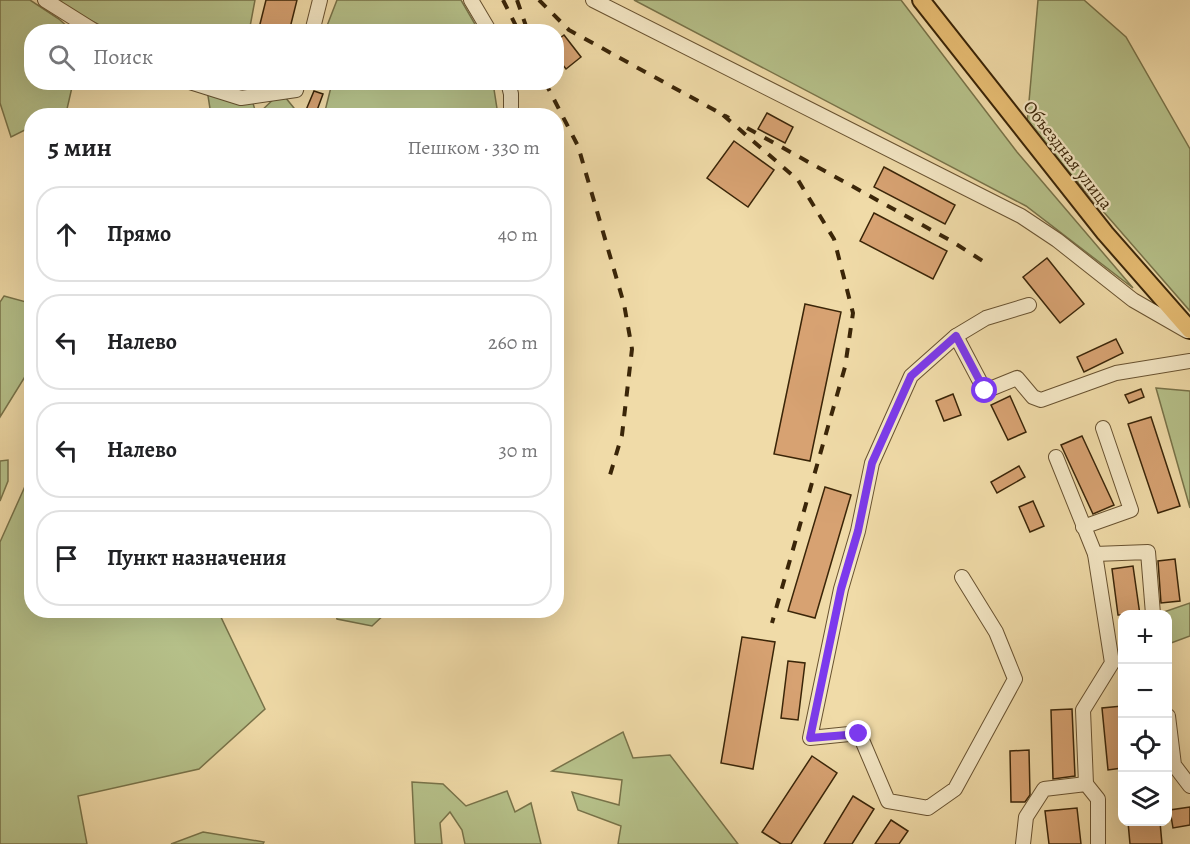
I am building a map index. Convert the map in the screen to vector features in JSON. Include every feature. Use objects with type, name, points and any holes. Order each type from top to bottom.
[{"type":"main road","name":"Объездная улица","points":[[921,0],[1105,233],[1190,331]]},
{"type":"lane","points":[[45,0],[83,24]]},
{"type":"lane","points":[[314,24],[320,0]]},
{"type":"lane","points":[[471,0],[485,24]]},
{"type":"lane","points":[[593,0],[1021,216],[1057,240],[1133,300],[1190,331]]},
{"type":"lane","points":[[216,90],[241,98],[296,90]]},
{"type":"lane","points":[[510,90],[511,108]]},
{"type":"lane","points":[[962,577],[996,632],[1015,679],[955,789],[928,808],[888,801],[859,734],[810,738],[841,589],[858,531],[872,463],[911,376],[956,336],[986,318],[1029,305]]},
{"type":"lane","points":[[956,336],[985,391],[1017,378],[1033,397],[1041,400],[1116,373],[1190,361]]},
{"type":"lane","points":[[1083,527],[1131,510],[1103,428]]},
{"type":"lane","points":[[1056,457],[1095,554],[1117,666],[1083,710],[1086,784],[1098,799],[1098,844]]},
{"type":"lane","points":[[1095,554],[1148,552],[1153,610]]},
{"type":"lane","points":[[1167,718],[1174,765],[1190,786]]},
{"type":"lane","points":[[1023,844],[1026,817],[1044,789],[1086,784]]},
{"type":"green space","points":[[0,0],[30,0],[64,24],[24,24],[24,90],[71,90],[67,108],[24,108],[24,130],[11,137],[0,103]]},
{"type":"green space","points":[[51,0],[255,0],[250,24],[97,24]]},
{"type":"green space","points":[[337,0],[461,0],[475,24],[328,24]]},
{"type":"green space","points":[[634,0],[901,0],[1017,152],[1133,288],[1026,206]]},
{"type":"green space","points":[[1038,0],[1084,0],[1126,37],[1190,149],[1190,311],[1027,124]]},
{"type":"green space","points":[[207,90],[249,90],[254,108],[210,108]]},
{"type":"green space","points":[[330,90],[494,90],[497,108],[326,108]]},
{"type":"green space","points":[[281,92],[294,108],[264,108]]},
{"type":"green space","points":[[4,296],[24,301],[24,378],[0,417],[0,302]]},
{"type":"green space","points":[[1156,388],[1190,391],[1190,508]]},
{"type":"green space","points":[[8,460],[8,481],[0,501],[0,461]]},
{"type":"green space","points":[[24,489],[24,618],[221,618],[265,709],[199,769],[78,796],[87,844],[0,844],[0,542]]},
{"type":"green space","points":[[1190,603],[1190,636],[1172,643],[1172,610],[1170,610]]},
{"type":"green space","points":[[337,618],[381,618],[372,626]]},
{"type":"green space","points":[[623,732],[633,758],[670,755],[738,844],[618,844],[621,826],[578,810],[572,792],[619,805],[622,780],[552,771]]},
{"type":"green space","points":[[412,782],[443,784],[466,806],[507,791],[515,812],[531,803],[541,844],[465,844],[462,830],[450,812],[440,823],[442,844],[415,844]]},
{"type":"green space","points":[[203,832],[264,842],[263,844],[171,844]]},
{"type":"building","points":[[266,0],[297,0],[291,24],[260,24]]},
{"type":"building","points":[[564,35],[581,57],[566,69],[564,66]]},
{"type":"building","points":[[314,91],[323,94],[318,108],[307,108]]},
{"type":"building","points":[[767,113],[793,127],[785,143],[758,129]]},
{"type":"building","points":[[734,141],[774,170],[748,207],[707,178]]},
{"type":"building","points":[[884,167],[955,205],[945,224],[874,187]]},
{"type":"building","points":[[874,213],[947,251],[933,279],[860,241]]},
{"type":"building","points":[[1047,258],[1084,304],[1060,323],[1023,277]]},
{"type":"building","points":[[805,304],[841,312],[810,461],[774,454]]},
{"type":"building","points":[[1116,339],[1123,353],[1084,372],[1077,357]]},
{"type":"building","points":[[1141,389],[1144,397],[1129,403],[1125,395]]},
{"type":"building","points":[[953,394],[961,415],[944,421],[936,401]]},
{"type":"building","points":[[1010,396],[1026,432],[1008,440],[991,405]]},
{"type":"building","points":[[1151,417],[1180,506],[1158,513],[1128,424]]},
{"type":"building","points":[[1082,436],[1114,505],[1093,514],[1061,445]]},
{"type":"building","points":[[1019,466],[1025,477],[997,493],[991,482]]},
{"type":"building","points":[[825,487],[851,495],[815,618],[788,611]]},
{"type":"building","points":[[1033,501],[1044,526],[1030,532],[1019,507]]},
{"type":"building","points":[[1175,559],[1180,601],[1161,603],[1158,561]]},
{"type":"building","points":[[1133,566],[1139,610],[1118,610],[1118,615],[1112,569]]},
{"type":"building","points":[[742,637],[775,642],[753,769],[721,763]]},
{"type":"building","points":[[788,661],[805,663],[798,720],[781,718]]},
{"type":"building","points":[[1118,706],[1118,769],[1108,770],[1102,708]]},
{"type":"building","points":[[1072,709],[1075,776],[1053,779],[1051,710]]},
{"type":"building","points":[[1029,750],[1030,795],[1025,802],[1011,802],[1010,751]]},
{"type":"building","points":[[812,756],[837,773],[791,844],[781,844],[762,832]]},
{"type":"building","points":[[853,796],[874,809],[852,844],[824,844]]},
{"type":"building","points":[[1190,807],[1190,825],[1173,828],[1172,810]]},
{"type":"building","points":[[1077,808],[1081,844],[1049,844],[1045,811]]},
{"type":"building","points":[[891,820],[908,831],[899,844],[875,844]]},
{"type":"building","points":[[1128,826],[1160,826],[1162,844],[1130,844]]},
{"type":"railway","points":[[503,0],[515,24]]},
{"type":"railway","points":[[517,0],[525,24]]},
{"type":"railway","points":[[539,0],[563,24]]},
{"type":"railway","points":[[564,25],[569,30],[729,118]]},
{"type":"railway","points":[[549,90],[558,108]]},
{"type":"railway","points":[[723,115],[798,180],[834,239],[853,313],[845,367],[772,623]]},
{"type":"railway","points":[[564,119],[578,146],[624,304],[632,349],[622,435],[610,475]]},
{"type":"railway","points":[[747,128],[953,242],[989,265]]},
{"type":"route","points":[[859,734],[810,738],[841,589],[858,531],[872,463],[911,376],[956,336],[985,391]]}]
